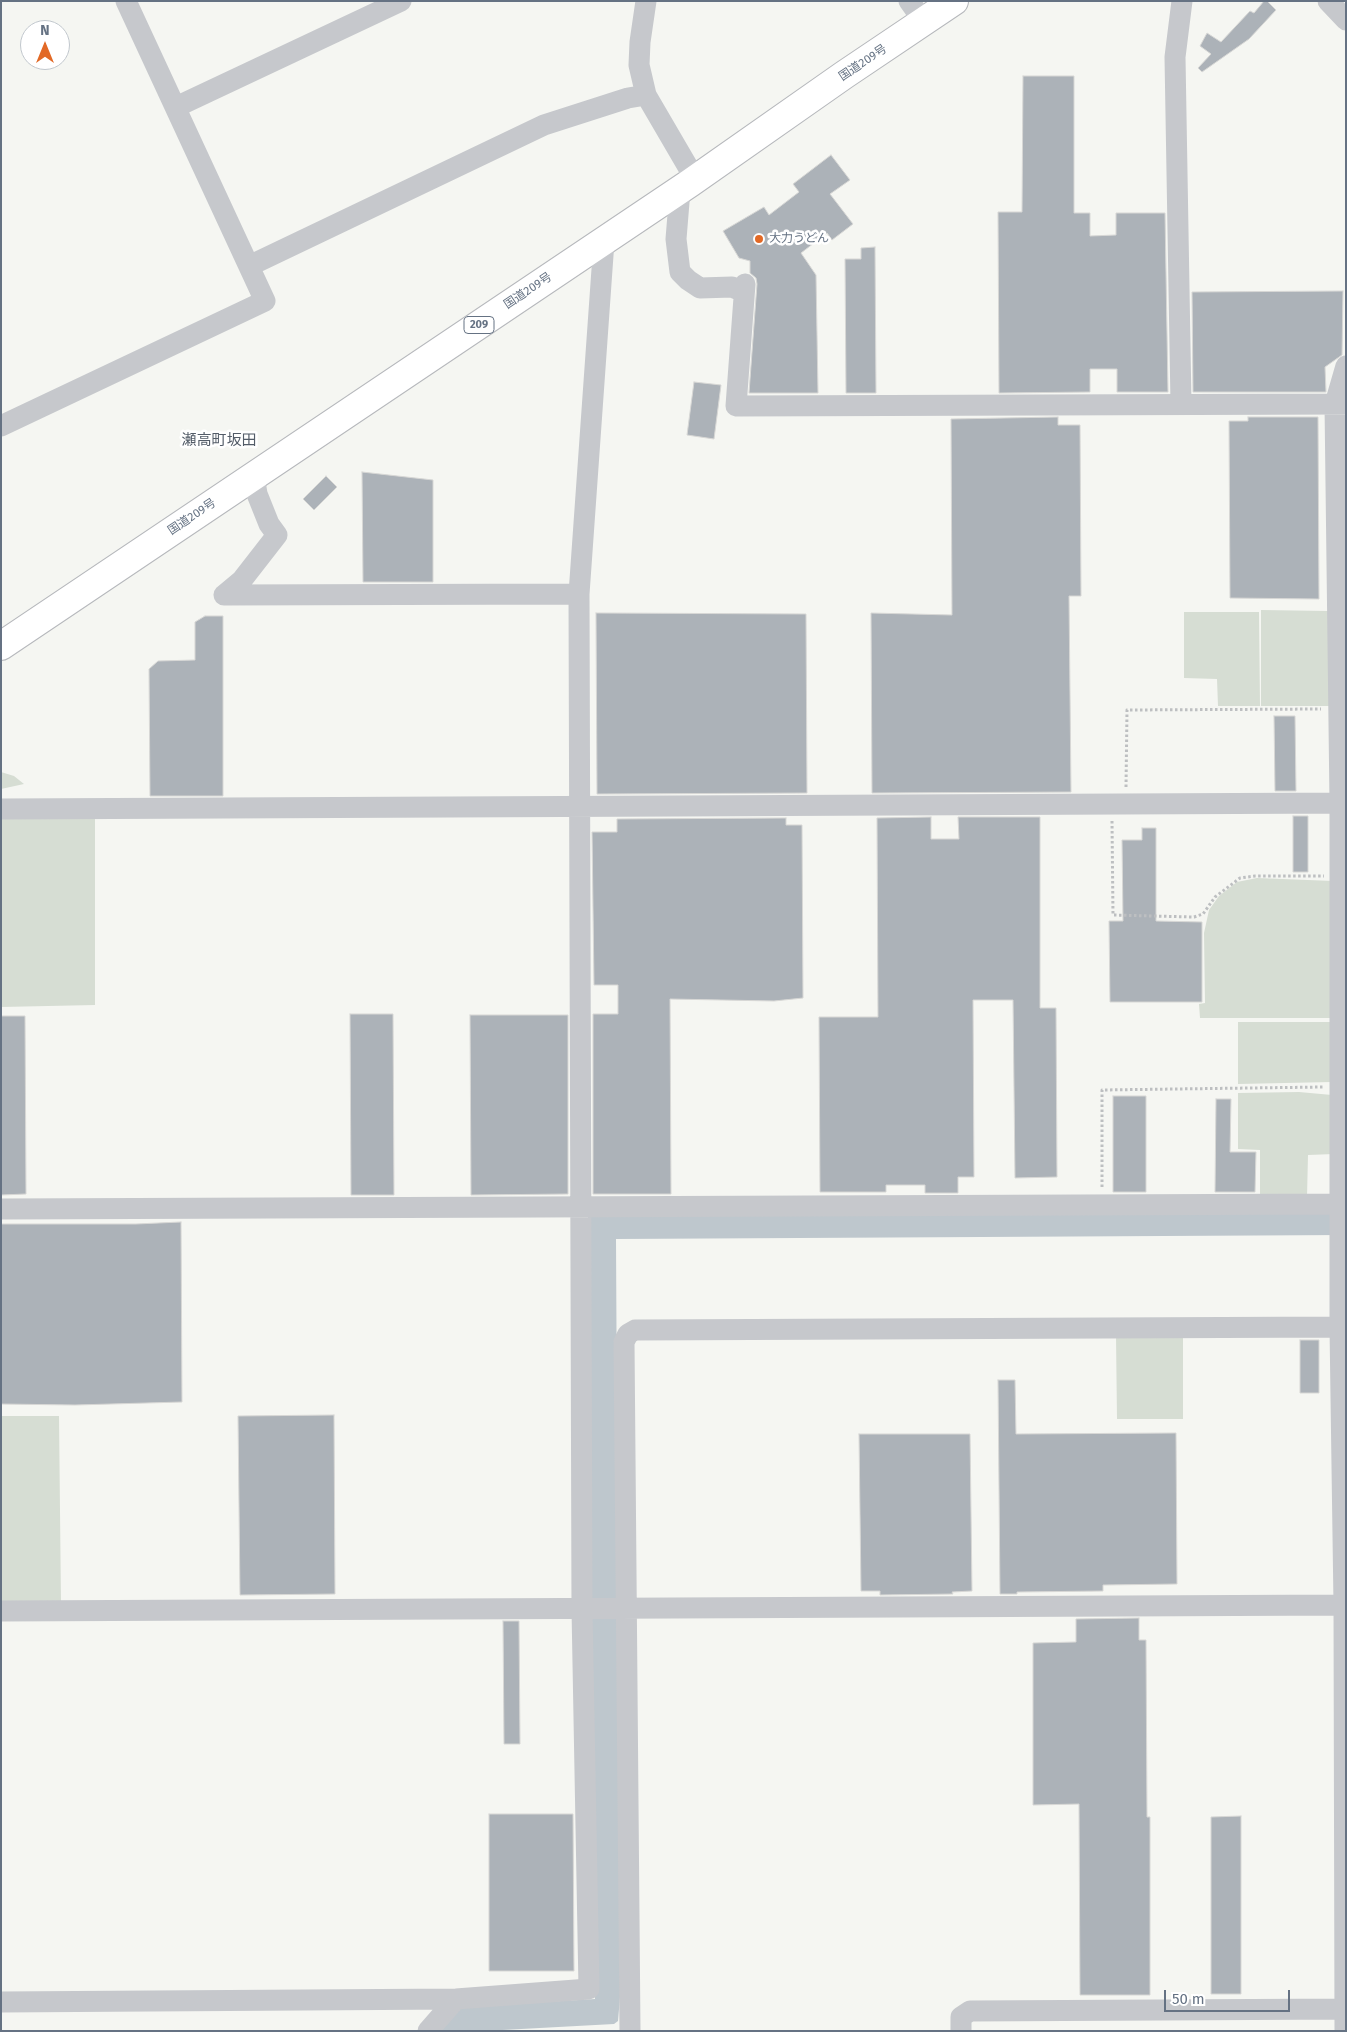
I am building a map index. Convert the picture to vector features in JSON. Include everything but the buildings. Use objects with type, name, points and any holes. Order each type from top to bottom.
[{"type":"highway","name":"国道209号","points":[[1,646],[687,185],[844,75],[917,12],[954,1]]},
{"type":"street","points":[[1,426],[265,300],[126,1]]},
{"type":"street","points":[[176,107],[401,1]]},
{"type":"street","points":[[646,1],[640,42],[639,66],[646,95],[687,185],[676,239],[680,272],[700,288],[745,288],[736,406],[1340,404]]},
{"type":"street","points":[[1181,404],[1175,57],[1182,1]]},
{"type":"street","points":[[1328,1],[1346,20]]},
{"type":"street","points":[[249,266],[544,125],[628,98],[646,95]]},
{"type":"street","points":[[1,2002],[456,1999],[590,1990],[582,1608],[579,594],[604,241]]},
{"type":"street","points":[[1345,2031],[1345,1605],[1340,1326],[1343,1204],[1340,1086],[1340,876],[1343,802],[1338,709],[1340,404],[1346,366]]},
{"type":"street","points":[[254,475],[257,494],[269,524],[278,534],[242,580],[224,595],[579,594]]},
{"type":"street","points":[[1,809],[1343,802]]},
{"type":"street","points":[[1,1208],[1343,1204]]},
{"type":"street","points":[[630,2031],[624,1342],[628,1334],[635,1330],[1340,1326]]},
{"type":"street","points":[[1,1611],[1345,1605]]},
{"type":"street","points":[[428,2031],[456,1999]]},
{"type":"street","points":[[961,2031],[961,2017],[970,2012],[1346,2009]]},
{"type":"path","points":[[1338,709],[1127,710],[1112,915],[1194,917],[1203,914],[1215,897],[1240,878],[1255,876],[1340,876]]},
{"type":"path","points":[[1102,1205],[1102,1090],[1340,1086]]},
{"type":"shaded area","points":[[1261,610],[1328,611],[1330,706],[1261,706]]},
{"type":"shaded area","points":[[1184,612],[1259,612],[1260,706],[1218,706],[1217,679],[1184,678]]},
{"type":"shaded area","points":[[1,772],[14,776],[24,784],[1,789]]},
{"type":"shaded area","points":[[1,817],[95,817],[95,1005],[1,1007]]},
{"type":"shaded area","points":[[1257,878],[1333,881],[1334,1018],[1200,1018],[1199,1004],[1205,1003],[1204,933],[1209,910],[1219,896],[1237,882]]},
{"type":"shaded area","points":[[1238,1022],[1333,1022],[1332,1082],[1238,1084]]},
{"type":"shaded area","points":[[1299,1092],[1332,1095],[1334,1154],[1308,1155],[1307,1197],[1260,1196],[1260,1150],[1238,1149],[1238,1093]]},
{"type":"shaded area","points":[[1346,1208],[1346,1235],[616,1239],[620,1997],[618,2021],[614,2024],[484,2031],[440,2031],[462,2007],[595,1999],[588,1217]]},
{"type":"shaded area","points":[[1183,1335],[1183,1419],[1117,1419],[1116,1336]]},
{"type":"shaded area","points":[[1,1416],[59,1416],[61,1605],[1,1605]]},
{"type":"place","name":"大力うどん","points":[[759,239]]},
{"type":"district","name":"瀬高町坂田","points":[[219,441]]}]
